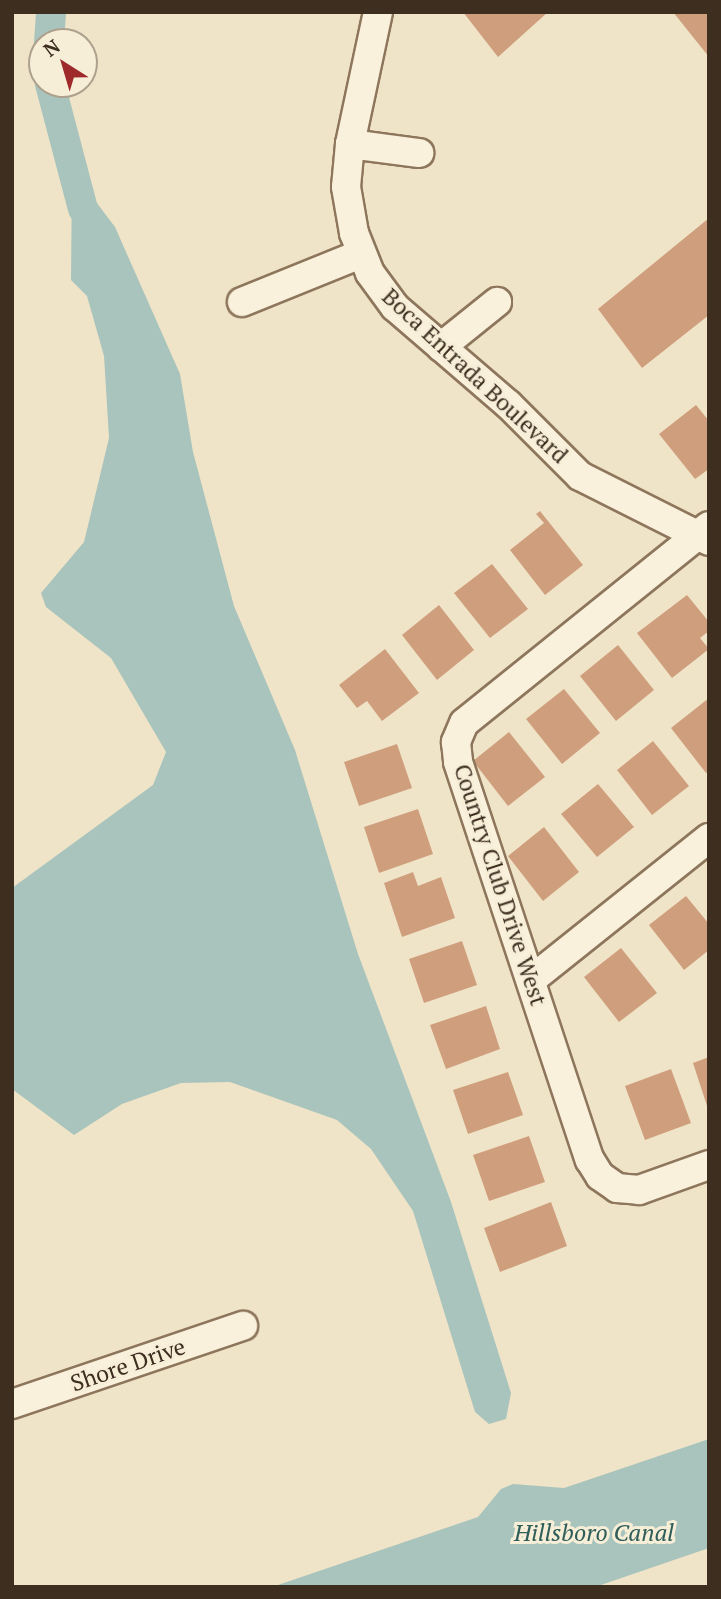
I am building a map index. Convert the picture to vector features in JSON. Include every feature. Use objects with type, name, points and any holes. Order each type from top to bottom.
[{"type":"street","name":"Boca Entrada Boulevard","points":[[378,12],[350,144],[346,187],[361,254],[395,307],[580,475],[704,535]]},
{"type":"street","points":[[350,144],[419,153]]},
{"type":"street","points":[[242,302],[361,254]]},
{"type":"street","points":[[441,346],[497,302]]},
{"type":"street","name":"Country Club Drive West","points":[[704,535],[464,723],[456,742],[458,762],[590,1160],[600,1176],[617,1188],[639,1189],[709,1165]]},
{"type":"street","points":[[531,980],[709,838]]},
{"type":"street","name":"Shore Drive","points":[[12,1404],[243,1326]]},
{"type":"water","points":[[72,170],[115,227],[180,374],[193,452],[234,606],[295,750],[358,954],[451,1202],[511,1393],[506,1419],[489,1424],[475,1412],[413,1211],[371,1149],[337,1120],[230,1082],[181,1083],[122,1104],[74,1135],[12,1089],[12,888],[153,785],[166,752],[111,658],[46,607],[41,593],[84,542],[109,438],[104,356],[87,296],[71,280]]},
{"type":"water","name":"Hillsboro Canal","points":[[709,1439],[709,1548],[595,1587],[272,1587],[478,1517],[501,1489],[513,1484],[564,1488]]},
{"type":"building","points":[[463,12],[548,12],[498,57]]},
{"type":"building","points":[[673,12],[709,12],[709,57]]},
{"type":"building","points":[[709,218],[709,315],[642,368],[598,309]]},
{"type":"building","points":[[696,405],[709,421],[709,469],[695,479],[659,434]]},
{"type":"building","points":[[540,511],[583,565],[545,595],[510,550],[544,523],[536,514]]},
{"type":"building","points":[[492,564],[528,609],[490,638],[454,593]]},
{"type":"building","points":[[687,595],[709,622],[709,631],[700,638],[709,649],[672,678],[637,633]]},
{"type":"building","points":[[439,605],[474,650],[437,680],[402,635]]},
{"type":"building","points":[[618,645],[654,690],[616,721],[580,676]]},
{"type":"building","points":[[385,649],[419,693],[382,721],[367,701],[357,708],[339,685]]},
{"type":"building","points":[[564,689],[600,733],[562,764],[526,719]]},
{"type":"building","points":[[709,698],[709,771],[706,773],[671,728]]},
{"type":"building","points":[[509,732],[545,777],[508,806],[473,761]]},
{"type":"building","points":[[653,741],[689,786],[652,815],[617,770]]},
{"type":"building","points":[[397,744],[412,788],[359,806],[344,762]]},
{"type":"building","points":[[598,784],[634,827],[597,857],[561,814]]},
{"type":"building","points":[[418,809],[433,854],[379,873],[364,827]]},
{"type":"building","points":[[544,827],[579,872],[543,901],[508,856]]},
{"type":"building","points":[[413,872],[418,886],[441,877],[455,918],[402,937],[384,883]]},
{"type":"building","points":[[686,896],[709,924],[709,950],[684,970],[649,925]]},
{"type":"building","points":[[462,941],[477,985],[424,1003],[409,959]]},
{"type":"building","points":[[621,948],[657,993],[619,1022],[584,977]]},
{"type":"building","points":[[486,1006],[500,1049],[446,1069],[430,1025]]},
{"type":"building","points":[[709,1057],[709,1109],[708,1109],[693,1063]]},
{"type":"building","points":[[671,1069],[691,1123],[645,1140],[625,1086]]},
{"type":"building","points":[[508,1072],[523,1115],[468,1134],[453,1090]]},
{"type":"building","points":[[529,1136],[545,1182],[489,1201],[473,1155]]},
{"type":"building","points":[[551,1202],[567,1246],[500,1272],[484,1228]]},
{"type":"waterway","points":[[50,28],[51,12]]},
{"type":"waterway","points":[[54,98],[83,209]]}]
